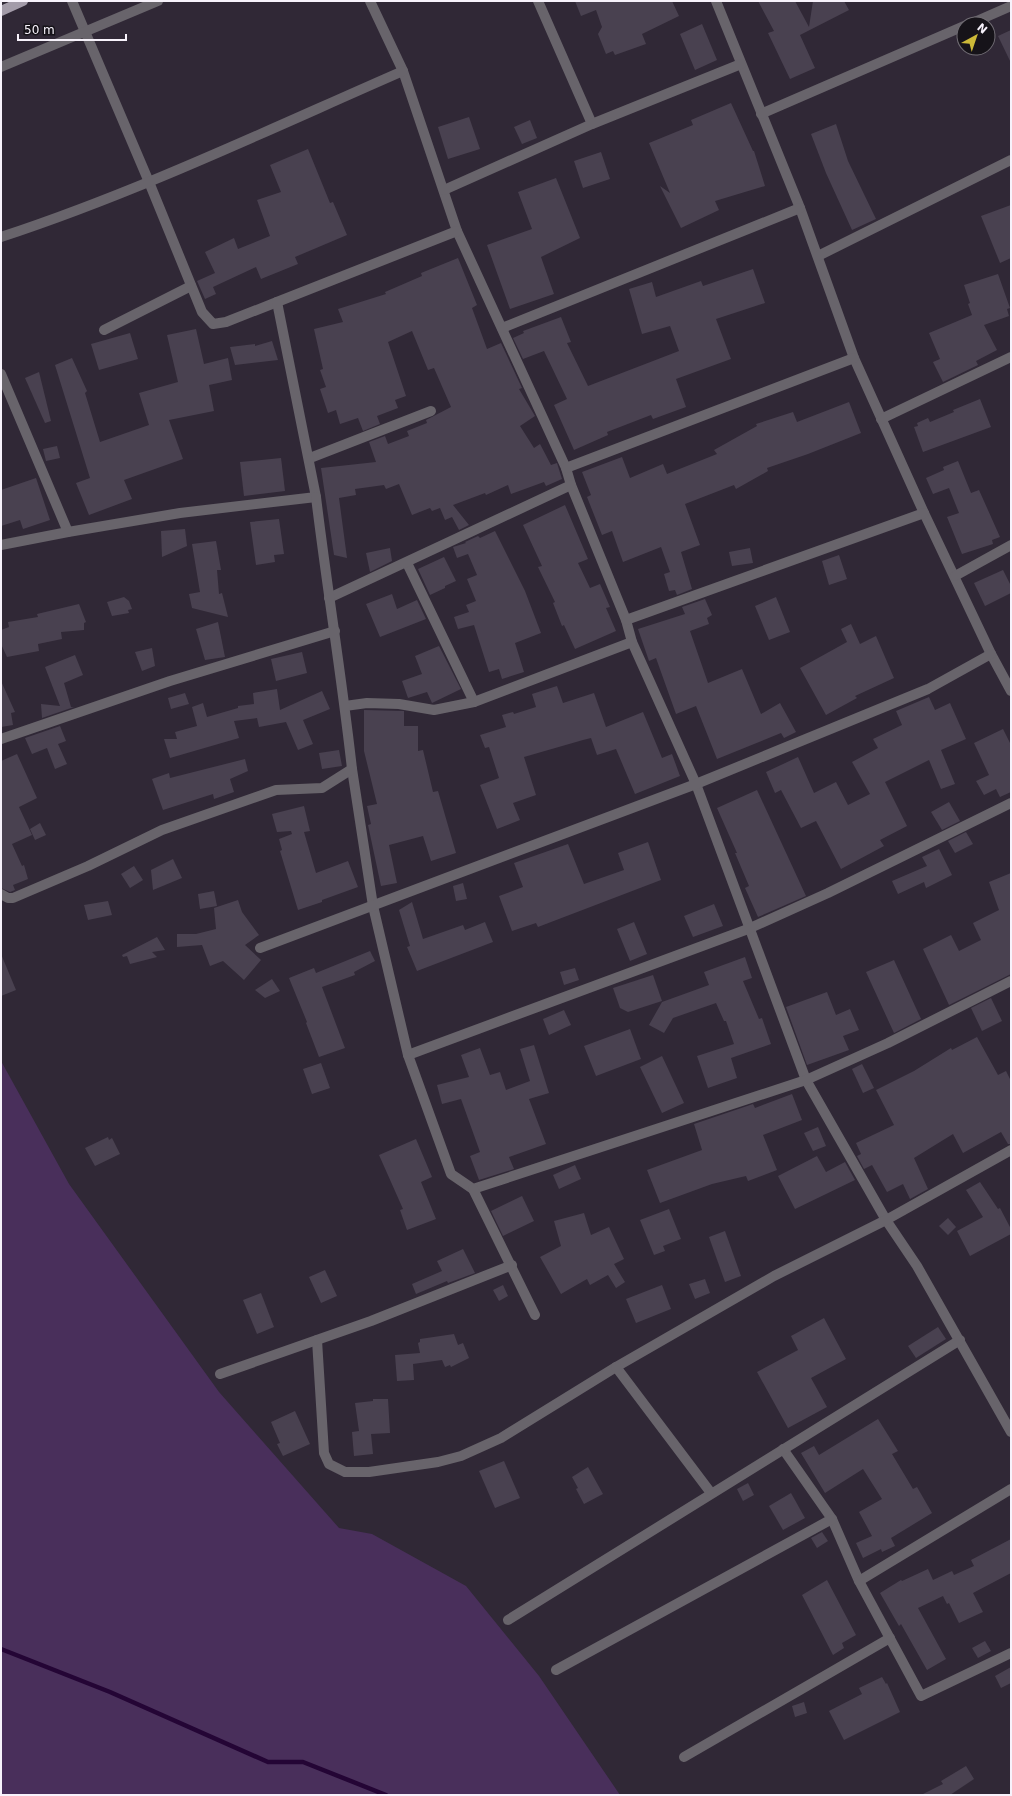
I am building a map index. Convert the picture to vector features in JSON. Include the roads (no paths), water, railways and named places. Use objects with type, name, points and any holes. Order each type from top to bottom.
[{"type":"main road","points":[[2,8],[23,1]]},
{"type":"street","points":[[72,1],[149,182],[202,312],[213,324],[226,322],[458,231]]},
{"type":"street","points":[[1,67],[158,1]]},
{"type":"street","points":[[370,1],[403,71],[458,231],[566,468],[571,485],[626,620],[632,642],[696,784],[748,929],[806,1080],[886,1220],[917,1266],[1011,1432]]},
{"type":"street","points":[[538,1],[592,124]]},
{"type":"street","points":[[727,1],[717,3],[800,208],[854,358],[924,513],[991,654],[1011,691]]},
{"type":"street","points":[[988,16],[1011,6]]},
{"type":"street","points":[[761,114],[956,29]]},
{"type":"street","points":[[444,190],[592,124],[741,64]]},
{"type":"street","points":[[1,237],[39,225],[149,182],[403,71]]},
{"type":"street","points":[[818,256],[1011,160]]},
{"type":"street","points":[[502,328],[800,208]]},
{"type":"street","points":[[104,330],[192,286]]},
{"type":"street","points":[[277,302],[310,458],[329,598],[335,631],[352,769],[373,906],[408,1055],[452,1174],[473,1188],[535,1314]]},
{"type":"street","points":[[566,468],[854,358]]},
{"type":"street","points":[[881,419],[1011,358]]},
{"type":"street","points":[[1,374],[68,532]]},
{"type":"street","points":[[310,458],[431,411]]},
{"type":"street","points":[[329,598],[407,563],[571,485]]},
{"type":"street","points":[[1,545],[180,513],[316,497]]},
{"type":"street","points":[[626,620],[924,513]]},
{"type":"street","points":[[955,576],[1011,545]]},
{"type":"street","points":[[407,563],[474,702]]},
{"type":"street","points":[[1,739],[170,681],[335,631]]},
{"type":"street","points":[[345,706],[367,703],[399,704],[434,710],[474,702],[632,642]]},
{"type":"street","points":[[260,948],[696,784],[928,689],[991,654]]},
{"type":"street","points":[[1,894],[8,898],[13,898],[88,866],[162,830],[276,790],[322,788],[352,769]]},
{"type":"street","points":[[408,1055],[748,929],[828,893],[1011,803]]},
{"type":"street","points":[[473,1188],[806,1080],[888,1043],[1011,981]]},
{"type":"street","points":[[317,1340],[324,1453],[329,1464],[345,1472],[369,1472],[430,1463],[462,1456],[501,1438],[616,1367],[774,1276],[886,1220],[1011,1150]]},
{"type":"street","points":[[220,1374],[371,1321],[512,1265]]},
{"type":"street","points":[[508,1620],[960,1340]]},
{"type":"street","points":[[616,1367],[711,1493]]},
{"type":"street","points":[[783,1449],[832,1519],[859,1581],[921,1696],[1011,1653]]},
{"type":"street","points":[[859,1581],[1011,1489]]},
{"type":"street","points":[[556,1670],[832,1519]]},
{"type":"street","points":[[684,1757],[890,1638]]},
{"type":"waterway","points":[[1,1649],[110,1692],[268,1762],[303,1762],[386,1795]]}]
